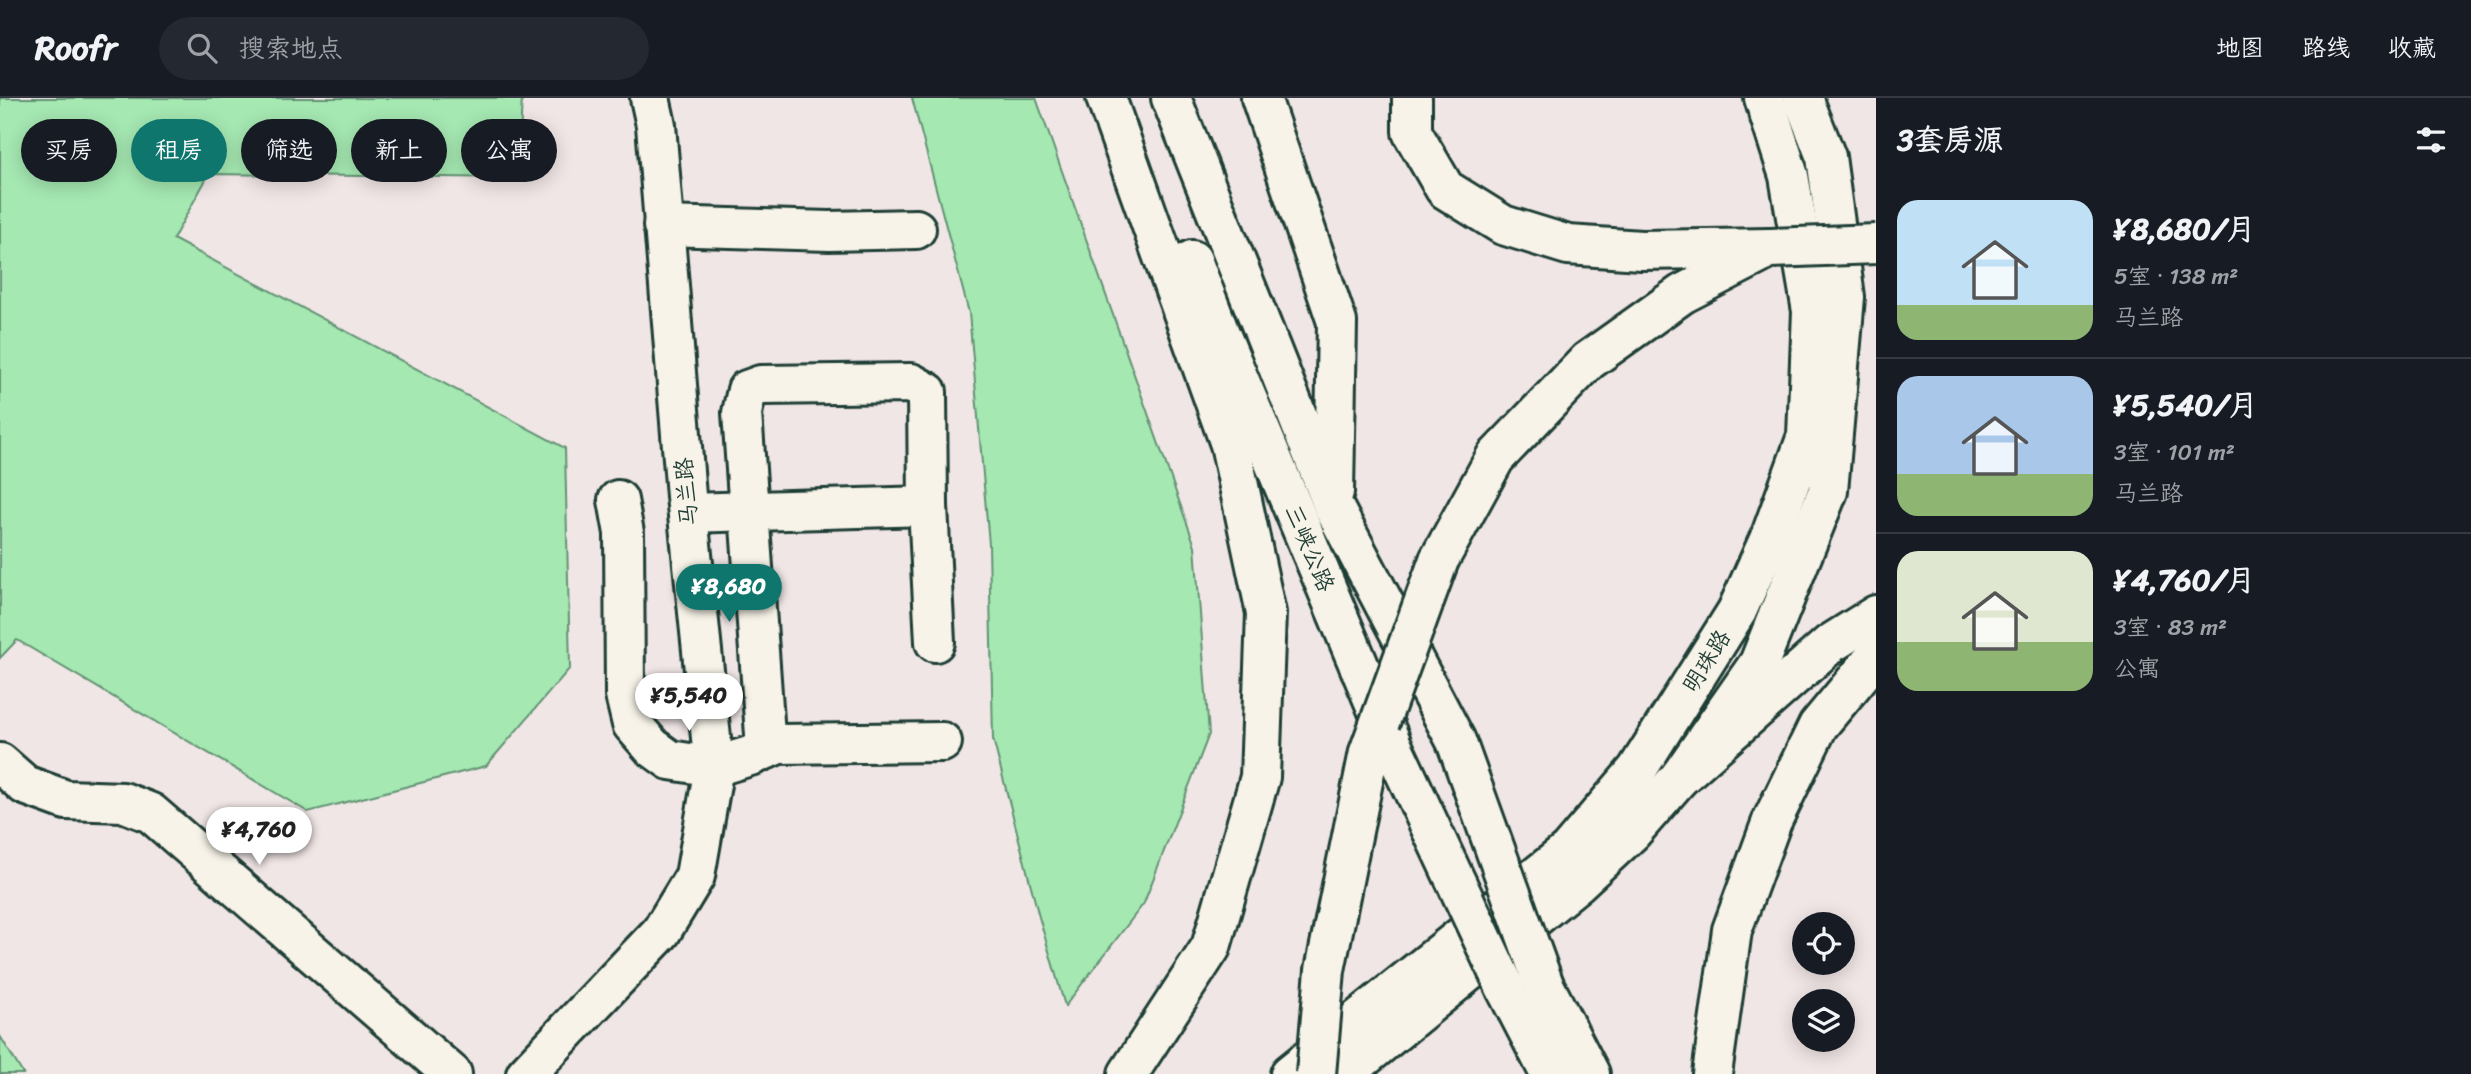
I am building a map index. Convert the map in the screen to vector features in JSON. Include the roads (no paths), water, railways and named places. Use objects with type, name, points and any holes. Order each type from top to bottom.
[{"type":"main road","name":"马兰路","points":[[526,1074],[661,932],[695,876],[714,766],[688,513],[656,125],[650,98]]},
{"type":"main road","points":[[1106,98],[1230,444],[1266,613],[1260,777],[1211,947],[1128,1074]]},
{"type":"main road","name":"三峡公路","points":[[1131,98],[1219,331],[1393,747],[1507,991]]},
{"type":"main road","name":"三峡公路","points":[[1171,98],[1334,508],[1456,741],[1544,985],[1590,1074]]},
{"type":"main road","points":[[1261,98],[1337,322],[1334,508]]},
{"type":"main road","points":[[1412,98],[1412,132],[1445,189],[1503,225],[1567,245],[1641,250],[1876,244]]},
{"type":"main road","name":"明珠路","points":[[1290,1074],[1567,851],[1637,770],[1737,611],[1771,535],[1807,436],[1812,311],[1789,176],[1764,98]]},
{"type":"main road","points":[[1344,1074],[1577,883],[1632,832],[1679,778],[1759,663],[1828,491],[1845,297],[1826,157],[1803,98]]},
{"type":"main road","points":[[663,226],[829,231],[916,229]]},
{"type":"main road","points":[[1316,1074],[1325,970],[1369,752],[1439,560],[1495,458],[1588,361],[1682,294],[1771,248]]},
{"type":"main road","points":[[766,749],[742,413],[747,390],[761,385],[911,383],[927,392],[928,506],[935,642]]},
{"type":"main road","points":[[618,500],[624,533],[625,695],[632,724],[652,747],[670,760],[714,766],[778,744],[942,742]]},
{"type":"main road","points":[[688,513],[928,506]]},
{"type":"main road","points":[[1679,778],[1830,644],[1876,615]]},
{"type":"main road","points":[[1712,1074],[1732,930],[1772,821],[1818,726],[1876,656]]},
{"type":"main road","points":[[0,763],[25,785],[66,800],[123,802],[151,813],[452,1074]]},
{"type":"main road","points":[[1507,991],[1518,1050],[1528,1074]]},
{"type":"main road","points":[[1507,991],[1550,1074]]}]
